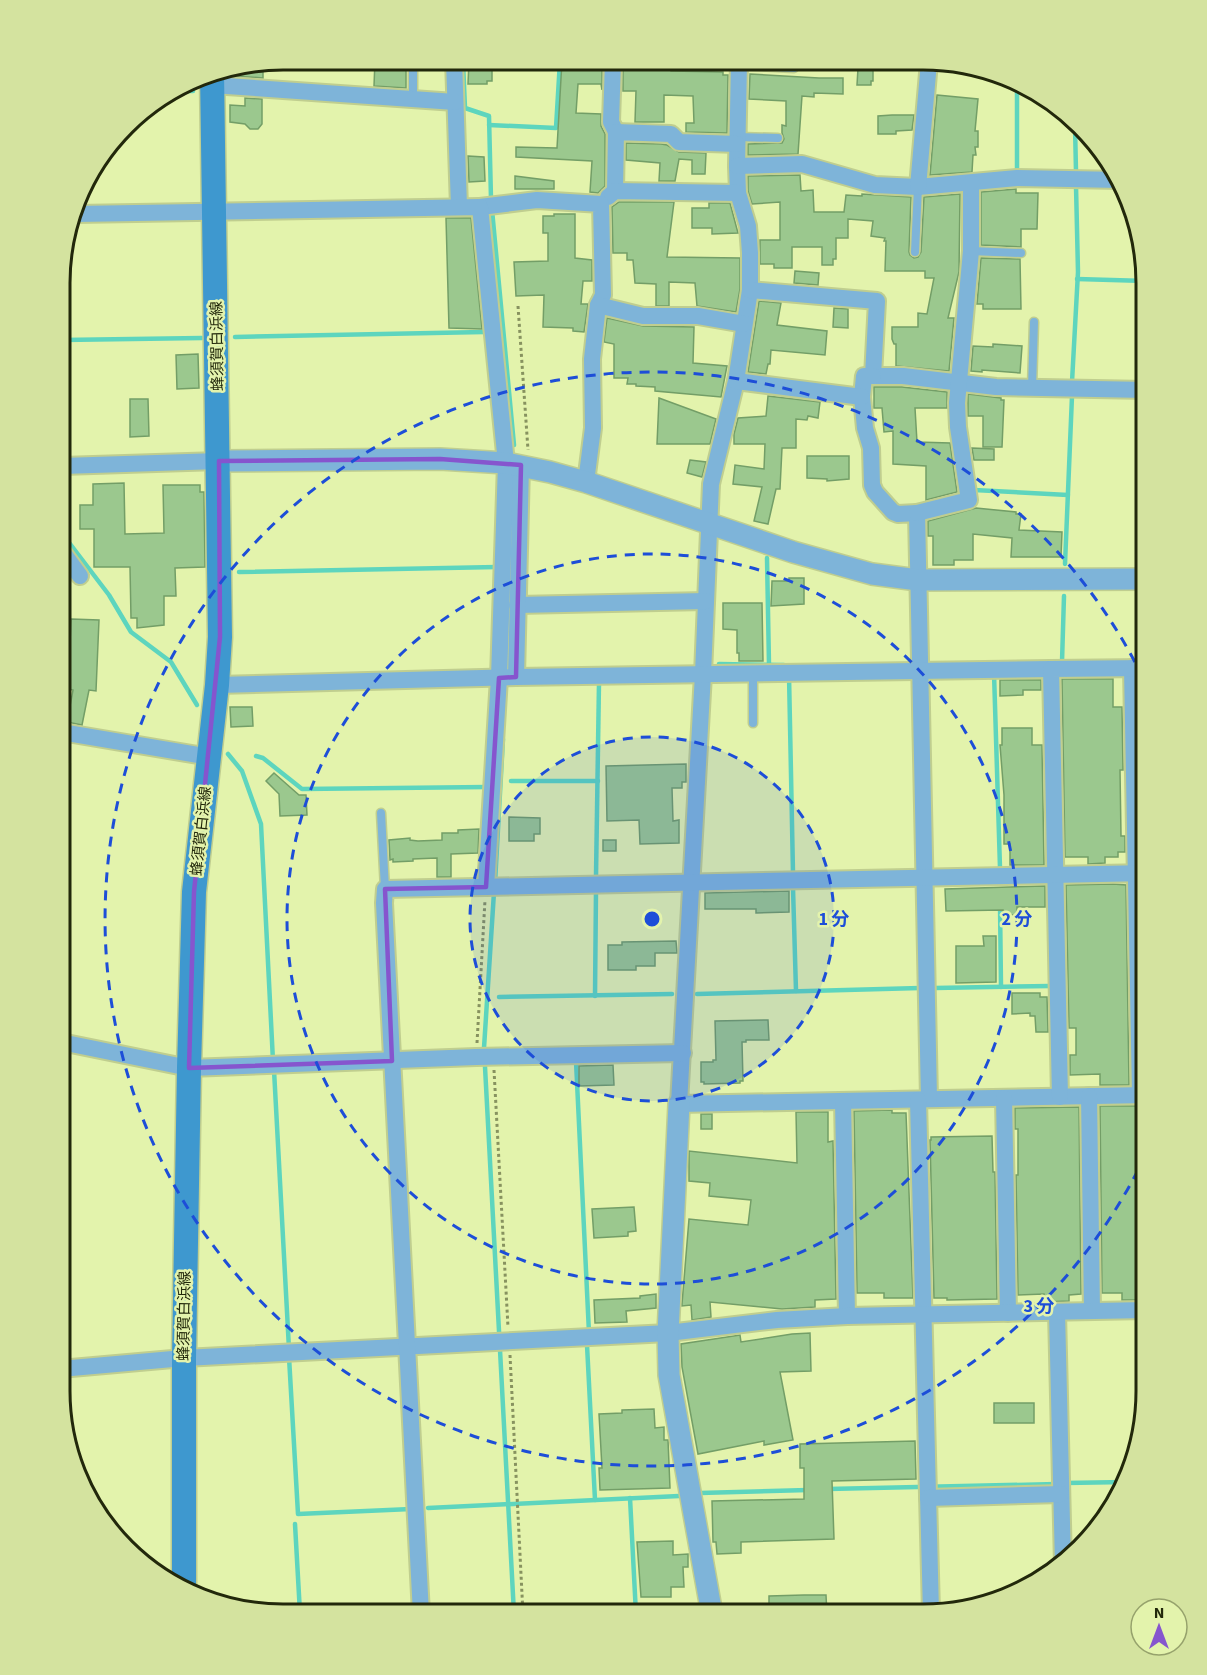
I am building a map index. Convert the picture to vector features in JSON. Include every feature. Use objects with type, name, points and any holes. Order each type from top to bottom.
[{"type":"main road","name":"蜂須賀白浜線","points":[[184,1580],[184,1358],[194,892],[210,757],[220,637],[212,83]]},
{"type":"street","points":[[613,70],[611,122],[616,132],[615,191]]},
{"type":"street","points":[[710,1604],[669,1375],[668,1333],[711,484],[736,381],[750,290],[748,226],[738,193],[739,70]]},
{"type":"street","points":[[918,187],[928,70]]},
{"type":"street","points":[[454,71],[459,207]]},
{"type":"street","points":[[222,80],[455,102]]},
{"type":"street","points":[[616,132],[671,134],[679,142],[737,141]]},
{"type":"street","points":[[737,166],[802,164],[875,185],[918,187],[1017,178],[1110,180]]},
{"type":"street","points":[[971,183],[971,251],[958,383],[958,427],[969,500],[917,513],[898,514],[893,512],[875,492],[872,485],[871,447],[865,428],[862,397],[864,376],[903,376],[958,383],[1032,388],[1136,390]]},
{"type":"street","points":[[82,214],[459,207],[537,200],[601,204],[615,191],[738,193]]},
{"type":"street","points":[[586,482],[592,428],[591,359],[598,304],[603,295],[601,204]]},
{"type":"street","points":[[487,206],[519,465],[517,605],[507,678]]},
{"type":"street","points":[[750,290],[877,300],[873,376]]},
{"type":"street","points":[[598,304],[643,316],[698,316],[744,324]]},
{"type":"street","points":[[736,381],[862,397]]},
{"type":"street","points":[[70,466],[219,461],[440,459],[519,465],[586,482],[823,561],[872,574],[918,580],[1136,579]]},
{"type":"street","points":[[492,886],[519,465]]},
{"type":"street","points":[[917,513],[924,877],[923,1315],[931,1604]]},
{"type":"street","points":[[70,562],[80,576]]},
{"type":"street","points":[[517,605],[706,601]]},
{"type":"street","points":[[217,685],[753,673],[1136,668]]},
{"type":"street","points":[[1051,669],[1060,1096]]},
{"type":"street","points":[[70,734],[210,757]]},
{"type":"street","points":[[420,1604],[385,889],[1136,873]]},
{"type":"street","points":[[70,1044],[189,1068],[485,1056],[682,1053]]},
{"type":"street","points":[[679,1104],[1136,1095]]},
{"type":"street","points":[[1089,1096],[1092,1311]]},
{"type":"street","points":[[1004,1098],[1008,1313]]},
{"type":"street","points":[[843,1101],[847,1316]]},
{"type":"street","points":[[70,1368],[184,1358],[668,1333],[777,1320],[847,1316],[1136,1310]]},
{"type":"street","points":[[1057,1312],[1063,1553]]},
{"type":"street","points":[[927,1491],[1061,1487]]},
{"type":"lane","points":[[413,71],[413,99]]},
{"type":"lane","points":[[737,141],[778,138]]},
{"type":"lane","points":[[915,252],[918,187]]},
{"type":"lane","points":[[971,251],[1021,253]]},
{"type":"lane","points":[[1032,388],[1034,321]]},
{"type":"lane","points":[[753,673],[753,723]]},
{"type":"lane","points":[[381,813],[385,889]]},
{"type":"path","points":[[518,306],[519,465]]},
{"type":"path","points":[[492,886],[485,1056],[522,1604]]},
{"type":"highlighted area","points":[[440,459],[521,465],[516,677],[499,678],[486,887],[385,889],[392,1061],[189,1068],[194,892],[220,637],[219,461]]},
{"type":"building","points":[[602,70],[602,90],[601,84],[578,84],[576,113],[601,114],[601,126],[605,134],[605,186],[598,193],[590,192],[592,161],[516,157],[516,147],[557,148],[561,71]]},
{"type":"building","points":[[623,70],[723,72],[723,75],[728,75],[727,133],[686,132],[686,123],[694,123],[693,96],[664,95],[664,122],[635,122],[636,91],[623,91]]},
{"type":"building","points":[[858,70],[873,70],[871,85],[857,85]]},
{"type":"building","points":[[375,71],[406,71],[406,88],[374,86]]},
{"type":"building","points":[[469,71],[492,71],[492,81],[487,81],[487,84],[468,84]]},
{"type":"building","points":[[261,72],[263,72],[263,78],[237,76]]},
{"type":"building","points":[[750,74],[843,78],[843,94],[814,93],[814,97],[802,96],[798,154],[748,155],[748,144],[782,143],[784,139],[782,125],[786,126],[786,101],[749,99]]},
{"type":"building","points":[[937,95],[978,99],[975,131],[978,131],[978,147],[975,147],[976,155],[973,155],[972,172],[930,175]]},
{"type":"building","points":[[245,98],[262,99],[262,124],[258,129],[250,129],[245,124],[230,122],[230,105],[245,106]]},
{"type":"building","points":[[914,115],[912,130],[896,131],[896,134],[878,134],[878,116]]},
{"type":"building","points":[[626,143],[661,144],[679,152],[706,153],[705,174],[692,174],[692,160],[679,159],[675,181],[659,181],[660,163],[626,160]]},
{"type":"building","points":[[468,156],[484,157],[485,181],[469,182]]},
{"type":"building","points":[[800,175],[801,191],[813,190],[814,212],[844,212],[846,195],[911,197],[909,252],[914,258],[918,257],[921,252],[924,197],[960,194],[959,272],[948,318],[954,318],[949,371],[896,366],[896,344],[892,339],[892,327],[918,327],[918,313],[927,314],[934,278],[925,278],[925,271],[885,271],[886,241],[884,241],[885,238],[871,236],[873,221],[848,219],[848,238],[836,238],[836,259],[833,259],[833,265],[822,265],[822,247],[792,247],[792,268],[774,268],[774,264],[760,264],[760,240],[780,240],[780,202],[752,204],[748,191],[748,176]]},
{"type":"building","points":[[515,176],[554,181],[554,189],[515,189]]},
{"type":"building","points":[[1016,189],[1016,193],[1038,193],[1037,229],[1021,229],[1021,247],[981,245],[981,192]]},
{"type":"building","points":[[619,202],[674,202],[667,257],[740,258],[740,289],[736,312],[697,306],[695,283],[669,282],[669,306],[656,306],[656,284],[635,283],[633,260],[627,260],[627,253],[613,253],[612,207]]},
{"type":"building","points":[[709,203],[730,203],[738,233],[712,234],[712,228],[692,228],[692,208],[709,208]]},
{"type":"building","points":[[554,214],[575,214],[575,258],[592,260],[592,281],[583,281],[581,304],[588,304],[584,332],[573,331],[573,328],[543,327],[544,295],[516,296],[514,262],[548,261],[548,233],[543,233],[543,216],[554,216]]},
{"type":"building","points":[[446,218],[471,218],[482,329],[449,328]]},
{"type":"building","points":[[981,258],[1020,259],[1021,309],[983,309],[983,304],[977,304]]},
{"type":"building","points":[[795,271],[819,273],[818,285],[794,283]]},
{"type":"building","points":[[759,301],[781,303],[777,325],[827,331],[825,355],[771,350],[770,364],[768,364],[766,374],[748,372]]},
{"type":"building","points":[[834,308],[848,309],[848,328],[833,327]]},
{"type":"building","points":[[607,318],[643,326],[694,327],[693,363],[727,366],[721,397],[655,391],[655,387],[627,384],[628,378],[614,378],[614,344],[604,342]]},
{"type":"building","points":[[993,344],[1022,346],[1020,373],[971,371],[973,346],[993,347]]},
{"type":"building","points":[[198,354],[199,388],[177,389],[176,355]]},
{"type":"building","points":[[874,387],[902,387],[947,392],[947,408],[915,408],[917,442],[950,443],[957,492],[926,500],[926,466],[893,464],[893,431],[884,432],[882,408],[874,408]]},
{"type":"building","points":[[968,394],[1004,400],[1002,447],[983,447],[983,416],[968,416]]},
{"type":"building","points":[[768,396],[820,402],[818,418],[808,416],[807,420],[796,419],[796,448],[782,448],[780,489],[776,489],[768,524],[754,521],[762,487],[733,484],[735,465],[764,469],[765,444],[734,444],[734,434],[738,418],[766,416]]},
{"type":"building","points":[[659,398],[716,419],[710,444],[657,444]]},
{"type":"building","points":[[130,399],[148,399],[149,436],[130,437]]},
{"type":"building","points":[[972,448],[994,449],[994,460],[974,460]]},
{"type":"building","points":[[807,456],[849,456],[849,479],[827,481],[827,479],[807,478]]},
{"type":"building","points":[[690,460],[706,462],[702,477],[687,473]]},
{"type":"building","points":[[124,483],[125,534],[164,533],[163,485],[200,485],[200,492],[204,492],[205,567],[175,568],[176,596],[164,596],[164,625],[137,628],[137,618],[131,618],[130,567],[94,567],[94,529],[80,529],[80,505],[93,505],[93,484]]},
{"type":"building","points":[[976,508],[1021,514],[1019,530],[1062,532],[1061,557],[1011,557],[1012,538],[973,534],[973,560],[954,560],[954,565],[933,565],[933,536],[928,536],[928,521]]},
{"type":"building","points":[[789,578],[804,578],[804,604],[771,606],[772,581],[789,581]]},
{"type":"building","points":[[723,603],[762,603],[763,661],[739,661],[737,630],[723,629]]},
{"type":"building","points":[[71,619],[99,620],[96,691],[89,690],[82,725],[70,723],[73,690],[70,689]]},
{"type":"building","points":[[1062,679],[1113,679],[1113,707],[1122,707],[1121,836],[1125,836],[1125,852],[1118,852],[1118,857],[1105,857],[1105,863],[1088,864],[1088,857],[1065,857]]},
{"type":"building","points":[[1000,680],[1041,680],[1041,690],[1023,690],[1023,695],[1000,696]]},
{"type":"building","points":[[230,707],[252,707],[253,726],[231,727]]},
{"type":"building","points":[[1002,728],[1032,728],[1032,745],[1042,745],[1044,865],[1010,865],[1010,844],[1004,844],[1004,795],[1000,745],[1002,745]]},
{"type":"building","points":[[686,764],[686,782],[682,782],[682,788],[672,788],[673,821],[679,820],[679,843],[640,844],[639,820],[607,821],[606,766]]},
{"type":"building","points":[[274,773],[299,795],[306,795],[307,815],[280,816],[279,794],[266,781]]},
{"type":"building","points":[[509,817],[540,818],[540,834],[534,834],[534,841],[509,841]]},
{"type":"building","points":[[479,829],[478,853],[451,854],[451,877],[437,877],[437,858],[393,862],[393,859],[390,860],[389,840],[410,838],[410,840],[418,841],[442,840],[442,833]]},
{"type":"building","points":[[603,840],[616,840],[616,851],[603,851]]},
{"type":"building","points":[[1066,885],[1126,885],[1129,1085],[1100,1085],[1100,1074],[1070,1075],[1070,1055],[1076,1055],[1076,1028],[1069,1028]]},
{"type":"building","points":[[1045,886],[1045,907],[1017,907],[1017,915],[1003,915],[1003,910],[946,911],[945,889]]},
{"type":"building","points":[[789,891],[789,912],[756,913],[756,909],[705,909],[705,893]]},
{"type":"building","points":[[983,936],[996,936],[996,982],[956,983],[956,946],[984,946]]},
{"type":"building","points":[[676,941],[677,953],[655,953],[655,966],[636,966],[636,970],[608,970],[608,945],[622,945],[622,942]]},
{"type":"building","points":[[1012,993],[1040,993],[1040,997],[1047,997],[1048,1032],[1036,1032],[1035,1016],[1030,1016],[1030,1013],[1012,1014]]},
{"type":"building","points":[[768,1020],[769,1040],[742,1042],[743,1081],[704,1084],[701,1082],[701,1062],[716,1060],[715,1021]]},
{"type":"building","points":[[613,1065],[614,1085],[579,1086],[579,1066]]},
{"type":"building","points":[[1100,1106],[1136,1106],[1136,1300],[1122,1300],[1122,1293],[1102,1293]]},
{"type":"building","points":[[1079,1107],[1081,1294],[1069,1295],[1069,1301],[1044,1302],[1044,1294],[1018,1295],[1016,1175],[1018,1175],[1018,1129],[1015,1129],[1015,1108]]},
{"type":"building","points":[[892,1110],[892,1113],[906,1113],[913,1298],[884,1298],[884,1293],[857,1293],[854,1111]]},
{"type":"building","points":[[796,1112],[828,1112],[828,1142],[833,1141],[836,1299],[815,1300],[815,1307],[782,1309],[710,1302],[711,1317],[692,1320],[691,1305],[682,1306],[689,1219],[748,1225],[751,1200],[709,1196],[710,1183],[689,1181],[689,1151],[797,1163]]},
{"type":"building","points":[[701,1114],[712,1114],[712,1129],[701,1129]]},
{"type":"building","points":[[992,1136],[993,1172],[995,1172],[997,1299],[934,1298],[931,1137]]},
{"type":"building","points":[[634,1207],[636,1231],[628,1232],[628,1236],[594,1238],[592,1209]]},
{"type":"building","points":[[656,1294],[656,1308],[626,1311],[627,1322],[595,1323],[594,1300],[640,1298],[640,1296]]},
{"type":"building","points":[[810,1333],[811,1371],[780,1372],[793,1440],[764,1445],[764,1441],[698,1454],[682,1367],[681,1344],[740,1335],[741,1342]]},
{"type":"building","points":[[994,1403],[1034,1403],[1034,1423],[994,1423]]},
{"type":"building","points":[[654,1409],[655,1428],[664,1427],[664,1440],[668,1440],[670,1488],[600,1490],[599,1468],[602,1468],[599,1414],[622,1413],[622,1410]]},
{"type":"building","points":[[915,1441],[916,1479],[832,1481],[834,1539],[741,1542],[741,1553],[717,1554],[716,1542],[713,1542],[712,1501],[804,1499],[804,1468],[800,1468],[800,1444]]},
{"type":"building","points":[[673,1541],[673,1555],[688,1554],[688,1567],[683,1567],[684,1587],[671,1587],[671,1597],[641,1597],[637,1542]]},
{"type":"building","points":[[826,1595],[826,1604],[769,1604],[769,1596]]},
{"type":"waterway","points":[[463,71],[465,108],[489,116],[491,199],[514,445]]},
{"type":"waterway","points":[[489,125],[556,128],[559,71]]},
{"type":"waterway","points":[[1017,92],[1017,172]]},
{"type":"waterway","points":[[1075,134],[1076,172]]},
{"type":"waterway","points":[[1072,382],[1078,272],[1076,186]]},
{"type":"waterway","points":[[1077,279],[1136,281]]},
{"type":"waterway","points":[[235,337],[484,332]]},
{"type":"waterway","points":[[70,340],[202,338]]},
{"type":"waterway","points":[[1065,564],[1072,396]]},
{"type":"waterway","points":[[974,492],[974,490],[1068,495]]},
{"type":"waterway","points":[[70,544],[109,595],[131,632],[171,662],[197,705]]},
{"type":"waterway","points":[[767,558],[769,665]]},
{"type":"waterway","points":[[239,572],[497,567]]},
{"type":"waterway","points":[[1059,662],[1062,662],[1064,596]]},
{"type":"waterway","points":[[719,664],[784,665]]},
{"type":"waterway","points":[[994,673],[1000,868]]},
{"type":"waterway","points":[[789,675],[793,873]]},
{"type":"waterway","points":[[596,876],[599,682]]},
{"type":"waterway","points":[[495,883],[503,739]]},
{"type":"waterway","points":[[228,754],[242,771],[261,824],[273,1061]]},
{"type":"waterway","points":[[256,756],[263,758],[302,789],[487,787]]},
{"type":"waterway","points":[[511,781],[598,781]]},
{"type":"waterway","points":[[793,888],[796,991]]},
{"type":"waterway","points":[[595,996],[596,890]]},
{"type":"waterway","points":[[494,892],[484,1048],[513,1604]]},
{"type":"waterway","points":[[1000,904],[1001,987]]},
{"type":"waterway","points":[[935,988],[1050,986]]},
{"type":"waterway","points":[[697,994],[920,988]]},
{"type":"waterway","points":[[499,997],[672,994]]},
{"type":"waterway","points":[[576,1061],[589,1333]]},
{"type":"waterway","points":[[274,1070],[289,1349]]},
{"type":"waterway","points":[[587,1345],[595,1500]]},
{"type":"waterway","points":[[289,1357],[298,1514],[411,1509]]},
{"type":"waterway","points":[[1065,1483],[1116,1482]]},
{"type":"waterway","points":[[828,1489],[1057,1484]]},
{"type":"waterway","points":[[700,1493],[808,1490]]},
{"type":"waterway","points":[[428,1508],[679,1496]]},
{"type":"waterway","points":[[630,1498],[635,1604]]},
{"type":"waterway","points":[[295,1524],[299,1604]]}]
